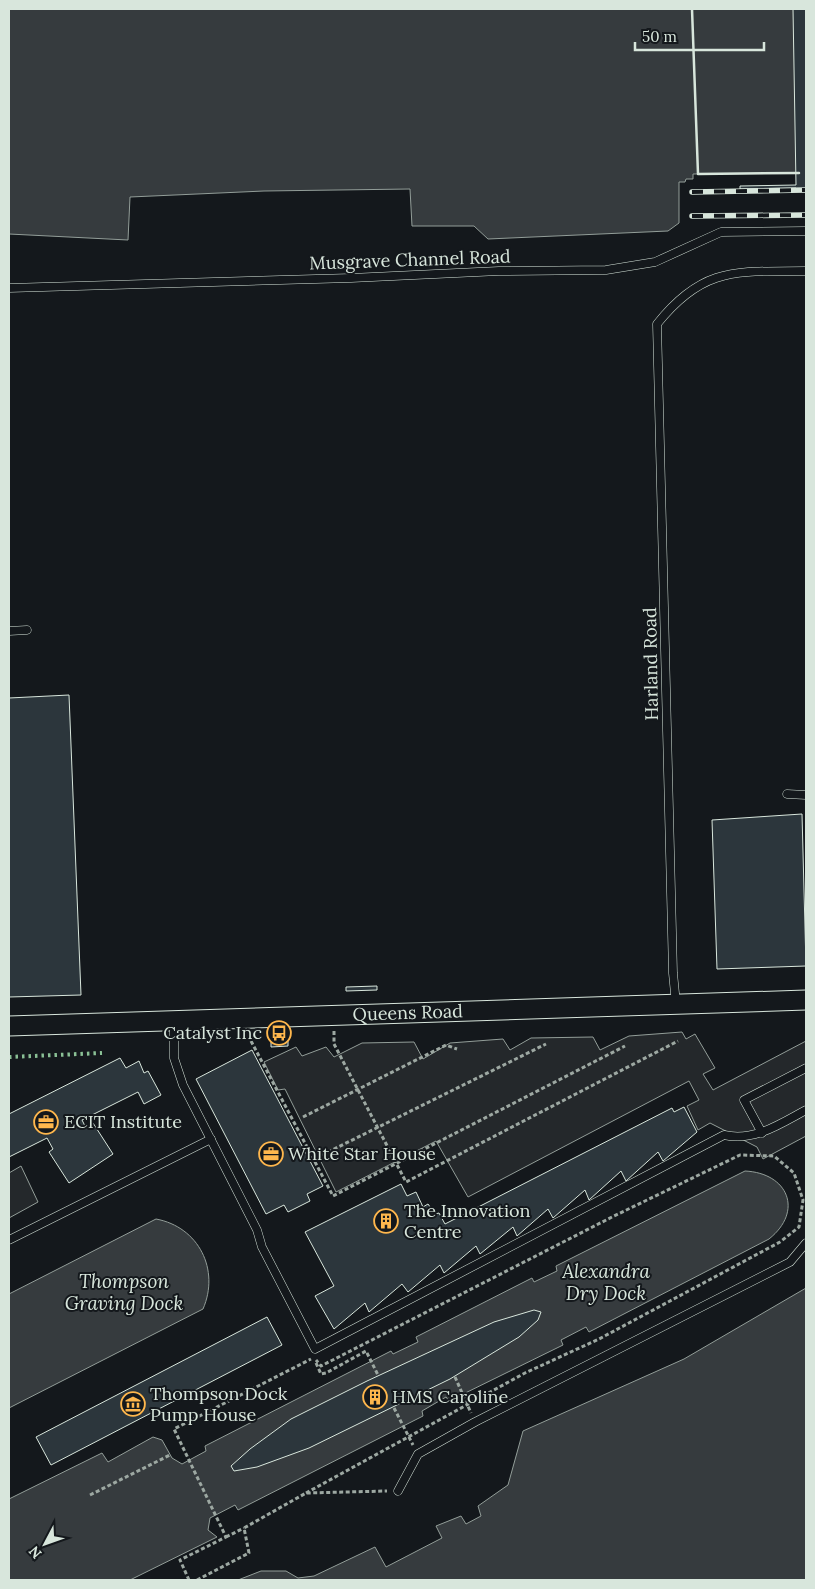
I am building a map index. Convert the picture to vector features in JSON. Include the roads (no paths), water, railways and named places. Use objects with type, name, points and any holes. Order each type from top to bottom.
[{"type":"street","name":"Queens Road","points":[[9,1026],[806,1000]]},
{"type":"lane","name":"Musgrave Channel Road","points":[[9,288],[390,277],[499,271],[606,270],[655,262],[721,232],[806,231]]},
{"type":"lane","name":"Harland Road","points":[[676,1004],[658,324],[672,306],[696,287],[719,275],[806,271]]},
{"type":"lane","points":[[9,631],[28,630]]},
{"type":"lane","points":[[787,794],[806,795]]},
{"type":"lane","points":[[174,1021],[174,1058],[183,1085],[212,1139],[257,1230],[262,1247],[315,1349],[724,1135],[738,1138],[762,1133],[806,1110]]},
{"type":"lane","points":[[762,1133],[744,1100],[806,1068]]},
{"type":"lane","points":[[9,1240],[212,1139]]},
{"type":"lane","points":[[398,1491],[418,1454],[475,1422],[790,1262],[806,1243]]},
{"type":"water","points":[[9,9],[806,9],[806,173],[693,174],[693,179],[679,182],[679,223],[668,231],[488,239],[474,226],[412,226],[410,189],[264,191],[130,197],[128,240],[9,234]]},
{"type":"water","name":"Alexandra Dry Dock","points":[[745,1171],[760,1173],[772,1179],[781,1186],[786,1195],[788,1206],[786,1217],[780,1228],[769,1239],[589,1332],[586,1327],[561,1340],[563,1345],[449,1401],[446,1397],[422,1411],[423,1416],[238,1510],[235,1505],[210,1518],[208,1530],[217,1537],[130,1580],[9,1580],[9,1499],[102,1453],[108,1462],[153,1437],[162,1440],[172,1458],[182,1464],[206,1451],[205,1446],[391,1351],[393,1354],[418,1342],[416,1337],[532,1278],[534,1282],[557,1271],[556,1266]]},
{"type":"water","name":"Thompson Graving Dock","points":[[156,1219],[184,1231],[202,1252],[207,1265],[209,1280],[208,1294],[203,1309],[9,1408],[9,1294]]},
{"type":"water","points":[[806,1288],[806,1580],[238,1580],[261,1571],[286,1571],[298,1578],[314,1576],[375,1547],[386,1567],[442,1538],[436,1526],[461,1516],[466,1524],[481,1516],[478,1506],[508,1485],[523,1431],[684,1359]]},
{"type":"railway","points":[[692,192],[806,190]]},
{"type":"railway","points":[[692,216],[806,215]]},
{"type":"place","name":"Catalyst Inc","points":[[279,1033]]},
{"type":"place","name":"ECIT Institute","points":[[46,1122]]},
{"type":"place","name":"White Star House","points":[[271,1154]]},
{"type":"place","name":"The Innovation Centre","points":[[386,1221]]},
{"type":"place","name":"HMS Caroline","points":[[375,1397]]},
{"type":"place","name":"Thompson Dock Pump House","points":[[133,1404]]}]
